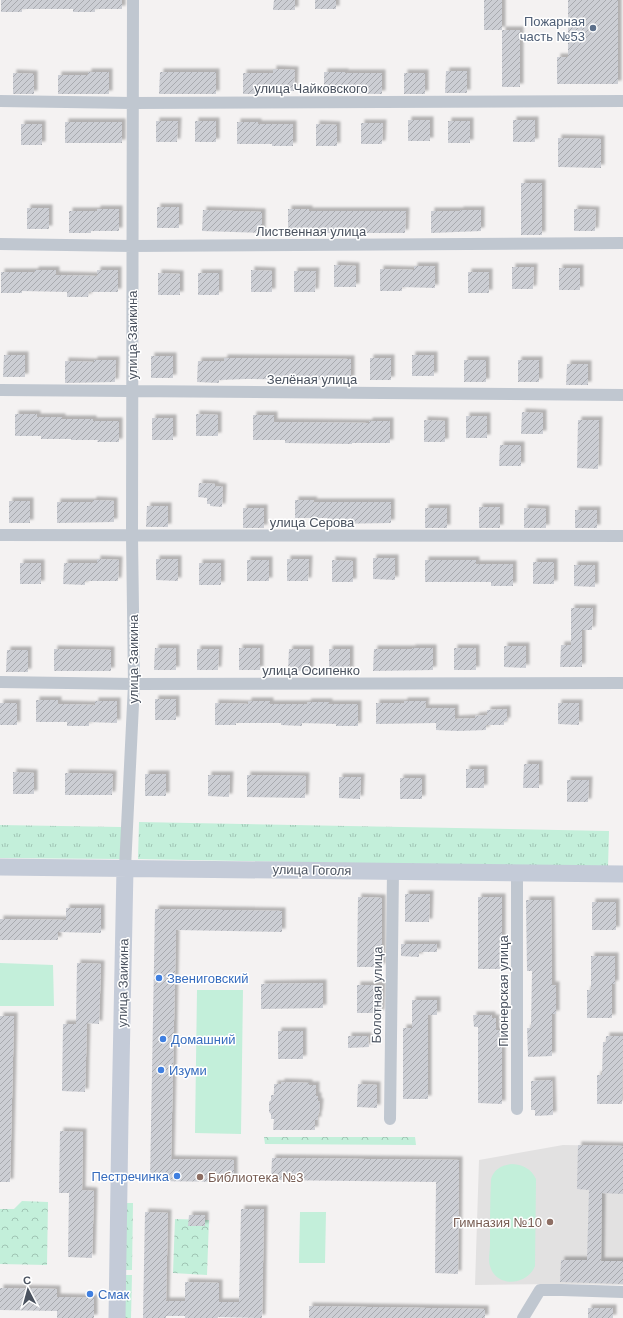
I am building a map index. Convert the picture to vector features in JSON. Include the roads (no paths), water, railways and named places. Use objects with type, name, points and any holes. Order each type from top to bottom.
[{"type":"main road","name":"улица Гоголя","points":[[0,867],[623,874]]},
{"type":"main road","name":"улица Заикина","points":[[117,1318],[125,868]]},
{"type":"street","name":"улица Заикина","points":[[125,868],[134,684],[132,536],[133,0]]},
{"type":"street","name":"улица Чайковского","points":[[0,101],[132,103],[623,101]]},
{"type":"street","name":"Лиственная улица","points":[[0,244],[132,246],[623,243]]},
{"type":"street","name":"Зелёная улица","points":[[0,390],[623,395]]},
{"type":"street","name":"улица Серова","points":[[0,536],[623,536]]},
{"type":"street","name":"улица Осипенко","points":[[0,682],[134,684],[623,683]]},
{"type":"street","name":"Болотная улица","points":[[390,1119],[393,871]]},
{"type":"street","name":"Пионерская улица","points":[[517,872],[517,1109]]},
{"type":"street","points":[[524,1318],[540,1290],[623,1292]]},
{"type":"place","name":"Пожарная часть №53","points":[[593,28]]},
{"type":"place","name":"Звениговский","points":[[159,978]]},
{"type":"place","name":"Домашний","points":[[163,1039]]},
{"type":"place","name":"Изуми","points":[[161,1070]]},
{"type":"place","name":"Пестречинка","points":[[177,1176]]},
{"type":"place","name":"Библиотека №3","points":[[200,1177]]},
{"type":"place","name":"Гимназия №10","points":[[550,1222]]},
{"type":"place","name":"Смак","points":[[90,1294]]}]
